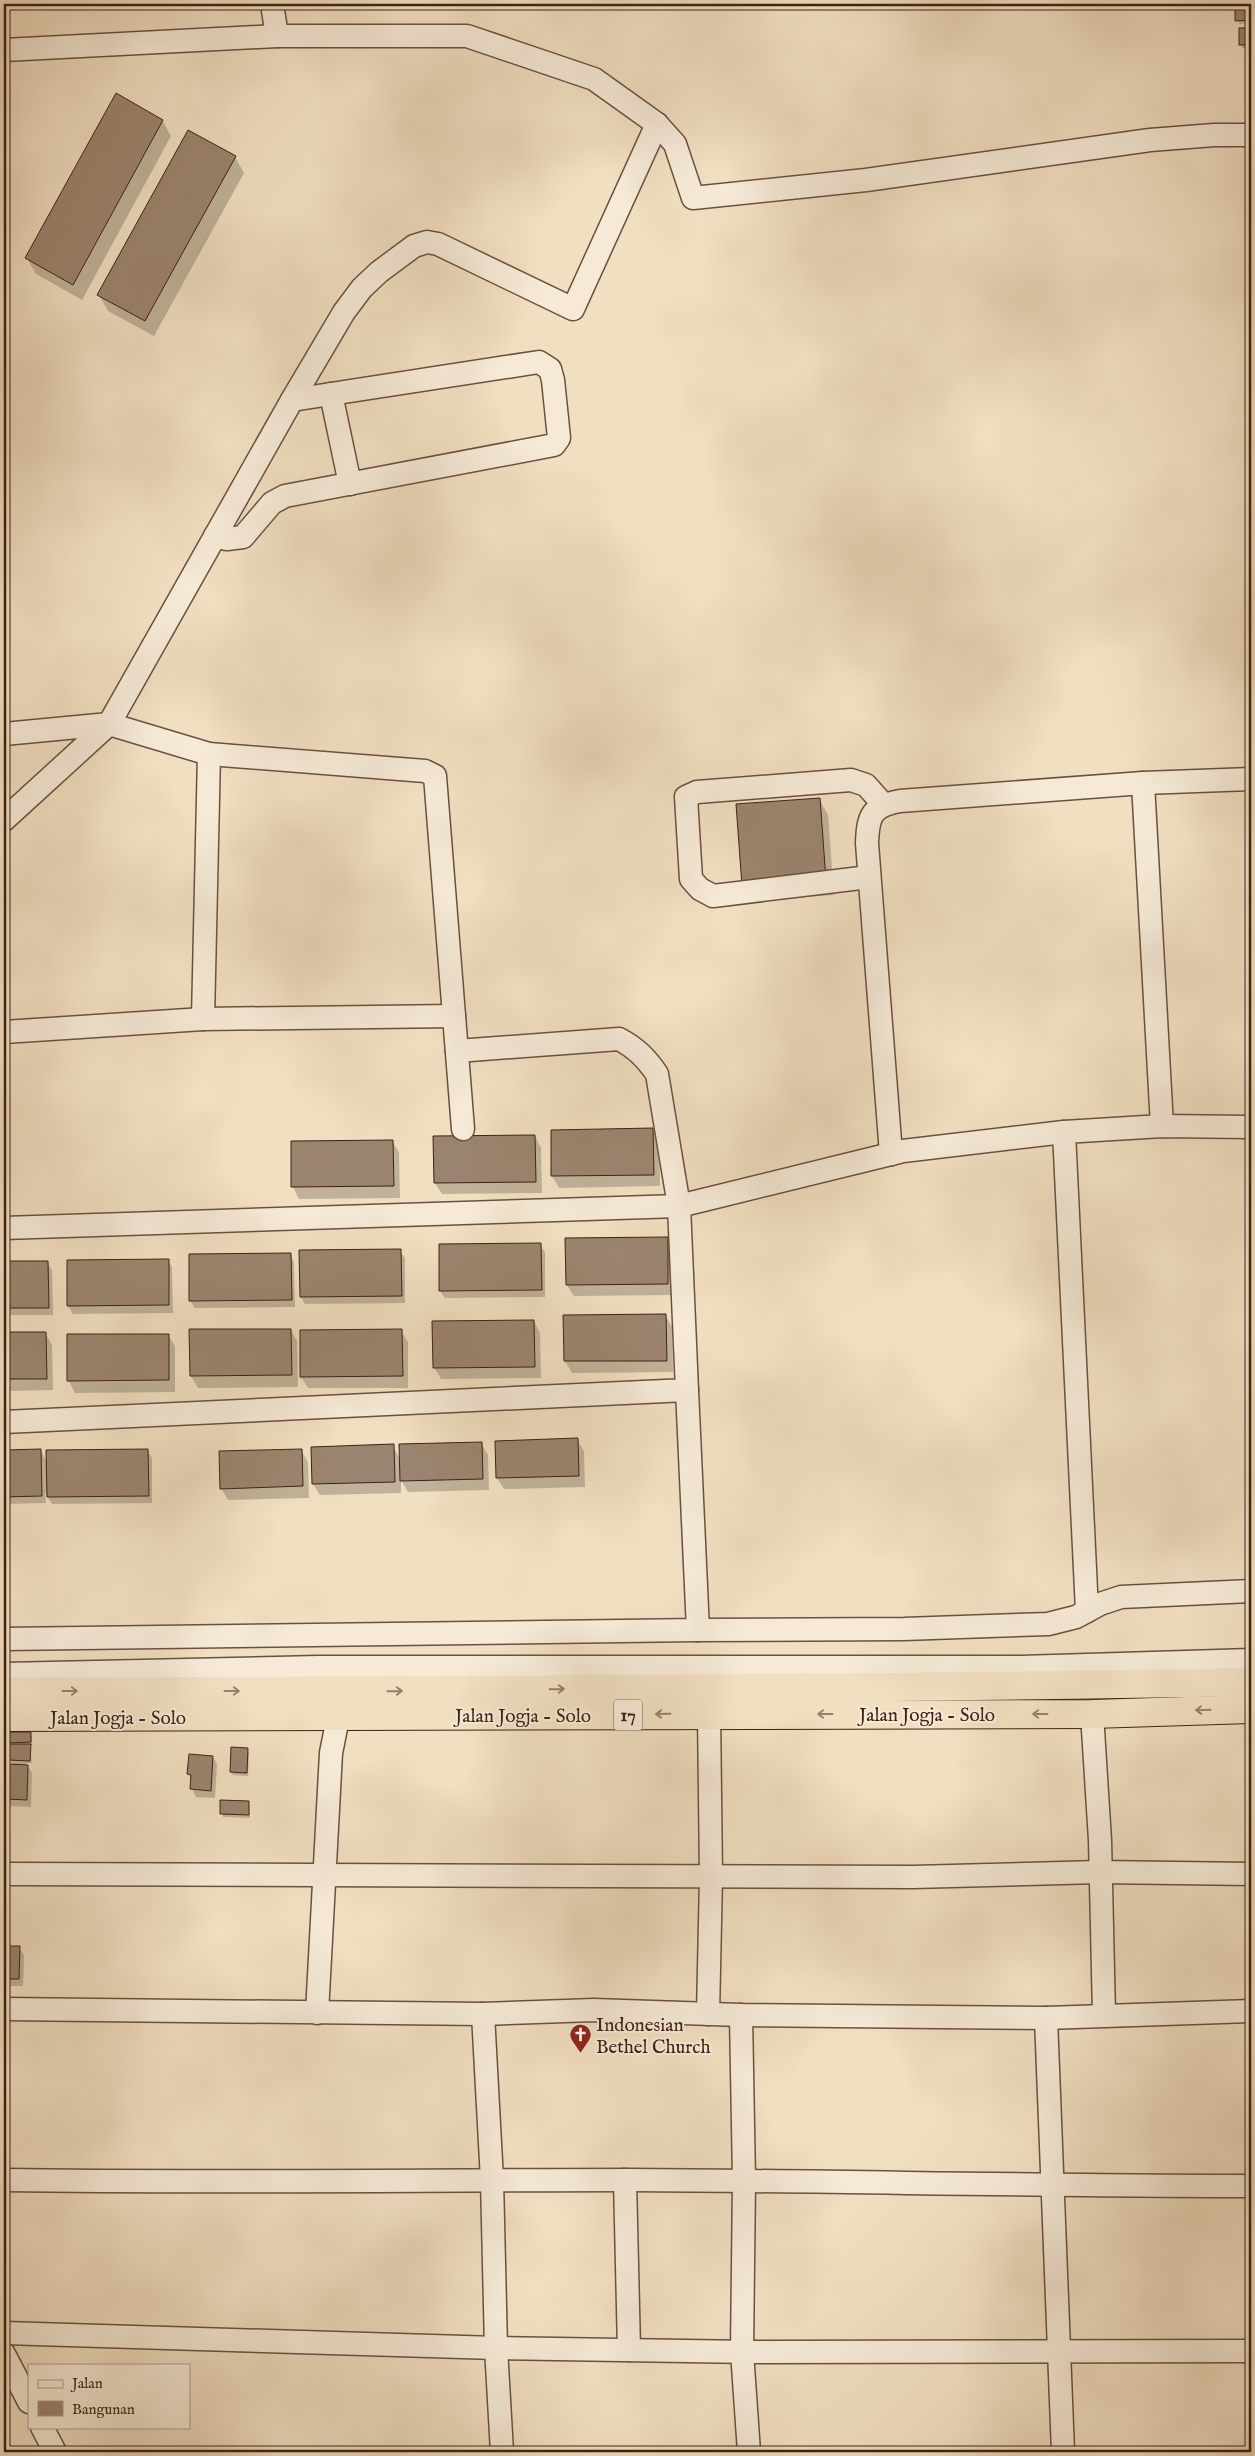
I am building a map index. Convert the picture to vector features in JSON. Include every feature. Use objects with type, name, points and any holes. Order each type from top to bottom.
[{"type":"highway","name":"Jalan Jogja - Solo","points":[[4,1691],[356,1691],[1083,1675],[1251,1682]]},
{"type":"highway","name":"Jalan Jogja - Solo","points":[[4,1717],[338,1718],[396,1715],[594,1716],[710,1713],[1092,1714],[1251,1709]]},
{"type":"street","points":[[272,4],[277,36]]},
{"type":"street","points":[[4,50],[277,36],[467,36],[594,79],[657,124],[675,144],[693,198],[866,180],[1150,140],[1214,135],[1251,135]]},
{"type":"street","points":[[4,820],[110,724],[292,400],[344,312],[362,288],[379,272],[414,246],[427,242],[438,244],[573,309],[657,124]]},
{"type":"street","points":[[215,536],[227,539],[243,537],[272,503],[285,496],[554,445],[559,438],[553,380],[550,369],[540,362],[292,400]]},
{"type":"street","points":[[331,394],[350,484]]},
{"type":"street","points":[[4,734],[110,724],[209,754],[425,771],[435,776],[463,1129]]},
{"type":"street","points":[[203,1019],[209,754]]},
{"type":"street","points":[[891,1154],[869,877],[868,824],[871,815],[883,804],[1143,783],[1251,779]]},
{"type":"street","points":[[869,877],[713,896],[700,889],[691,879],[686,797],[696,792],[851,780],[866,785],[883,804]]},
{"type":"street","points":[[1143,783],[1162,1126]]},
{"type":"street","points":[[4,1032],[203,1019],[454,1016]]},
{"type":"street","points":[[457,1051],[619,1039],[634,1047],[648,1061],[657,1074],[679,1206],[698,1630]]},
{"type":"street","points":[[4,1228],[679,1206],[891,1154],[1064,1132],[1162,1126],[1251,1127]]},
{"type":"street","points":[[1064,1132],[1087,1611]]},
{"type":"street","points":[[4,1422],[687,1390]]},
{"type":"street","points":[[4,1639],[904,1629],[1048,1624],[1076,1618],[1087,1611],[1121,1597],[1251,1591]]},
{"type":"street","points":[[4,1674],[318,1667],[1083,1675],[1251,1660]]},
{"type":"street","points":[[708,2014],[711,1877],[710,1713]]},
{"type":"street","points":[[1092,1714],[1099,1830],[1104,2015]]},
{"type":"street","points":[[317,2013],[331,1752],[338,1718]]},
{"type":"street","points":[[4,1874],[913,1877],[1099,1872],[1251,1874]]},
{"type":"street","points":[[4,2009],[483,2014],[594,2010],[740,2015],[1046,2018],[1251,2011]]},
{"type":"street","points":[[483,2014],[492,2180],[496,2348],[502,2452]]},
{"type":"street","points":[[740,2015],[744,2181],[742,2352],[749,2452]]},
{"type":"street","points":[[1046,2018],[1057,2351],[1063,2452]]},
{"type":"street","points":[[4,2180],[201,2183],[625,2180],[1053,2186],[1251,2186]]},
{"type":"street","points":[[625,2180],[629,2350]]},
{"type":"street","points":[[4,2333],[496,2348],[742,2352],[1251,2351]]},
{"type":"street","points":[[4,2354],[28,2400]]},
{"type":"street","points":[[43,2428],[55,2452]]},
{"type":"building","points":[[1235,4],[1251,4],[1251,20],[1235,21]]},
{"type":"building","points":[[1239,28],[1251,28],[1251,45],[1239,45]]},
{"type":"building","points":[[116,93],[163,120],[73,285],[25,258]]},
{"type":"building","points":[[188,130],[236,156],[145,321],[97,295]]},
{"type":"building","points":[[820,798],[826,880],[742,886],[736,804]]},
{"type":"building","points":[[653,1128],[654,1175],[551,1176],[551,1130]]},
{"type":"building","points":[[535,1135],[536,1182],[434,1183],[433,1136]]},
{"type":"building","points":[[393,1140],[394,1186],[291,1187],[291,1141]]},
{"type":"building","points":[[668,1237],[668,1284],[566,1285],[565,1238]]},
{"type":"building","points":[[541,1243],[542,1290],[439,1291],[439,1244]]},
{"type":"building","points":[[401,1249],[402,1296],[300,1297],[299,1250]]},
{"type":"building","points":[[291,1253],[292,1300],[189,1301],[189,1254]]},
{"type":"building","points":[[169,1259],[169,1305],[67,1306],[67,1260]]},
{"type":"building","points":[[4,1261],[48,1261],[49,1308],[4,1308]]},
{"type":"building","points":[[666,1314],[667,1361],[564,1361],[563,1315]]},
{"type":"building","points":[[534,1320],[535,1367],[433,1368],[432,1321]]},
{"type":"building","points":[[189,1329],[291,1329],[292,1375],[190,1376]]},
{"type":"building","points":[[402,1329],[403,1376],[300,1377],[300,1330]]},
{"type":"building","points":[[4,1332],[46,1332],[47,1379],[4,1379]]},
{"type":"building","points":[[67,1334],[169,1334],[169,1380],[67,1381]]},
{"type":"building","points":[[578,1438],[579,1476],[496,1478],[495,1441]]},
{"type":"building","points":[[482,1442],[483,1479],[400,1481],[399,1444]]},
{"type":"building","points":[[394,1444],[395,1482],[312,1484],[311,1447]]},
{"type":"building","points":[[41,1449],[42,1496],[4,1497],[4,1450]]},
{"type":"building","points":[[148,1449],[149,1496],[47,1497],[46,1450]]},
{"type":"building","points":[[302,1449],[303,1486],[220,1489],[219,1451]]},
{"type":"building","points":[[9,1732],[31,1732],[31,1742],[9,1743]]},
{"type":"building","points":[[9,1744],[31,1744],[30,1761],[9,1760]]},
{"type":"building","points":[[231,1747],[248,1748],[247,1773],[230,1772]]},
{"type":"building","points":[[189,1754],[213,1756],[211,1791],[190,1789],[191,1775],[187,1774]]},
{"type":"building","points":[[7,1764],[28,1765],[27,1800],[6,1799]]},
{"type":"building","points":[[220,1800],[249,1801],[249,1815],[220,1814]]},
{"type":"building","points":[[4,1946],[20,1946],[19,1979],[4,1979]]},
{"type":"place","name":"Indonesian Bethel Church","points":[[580,2054]]}]
